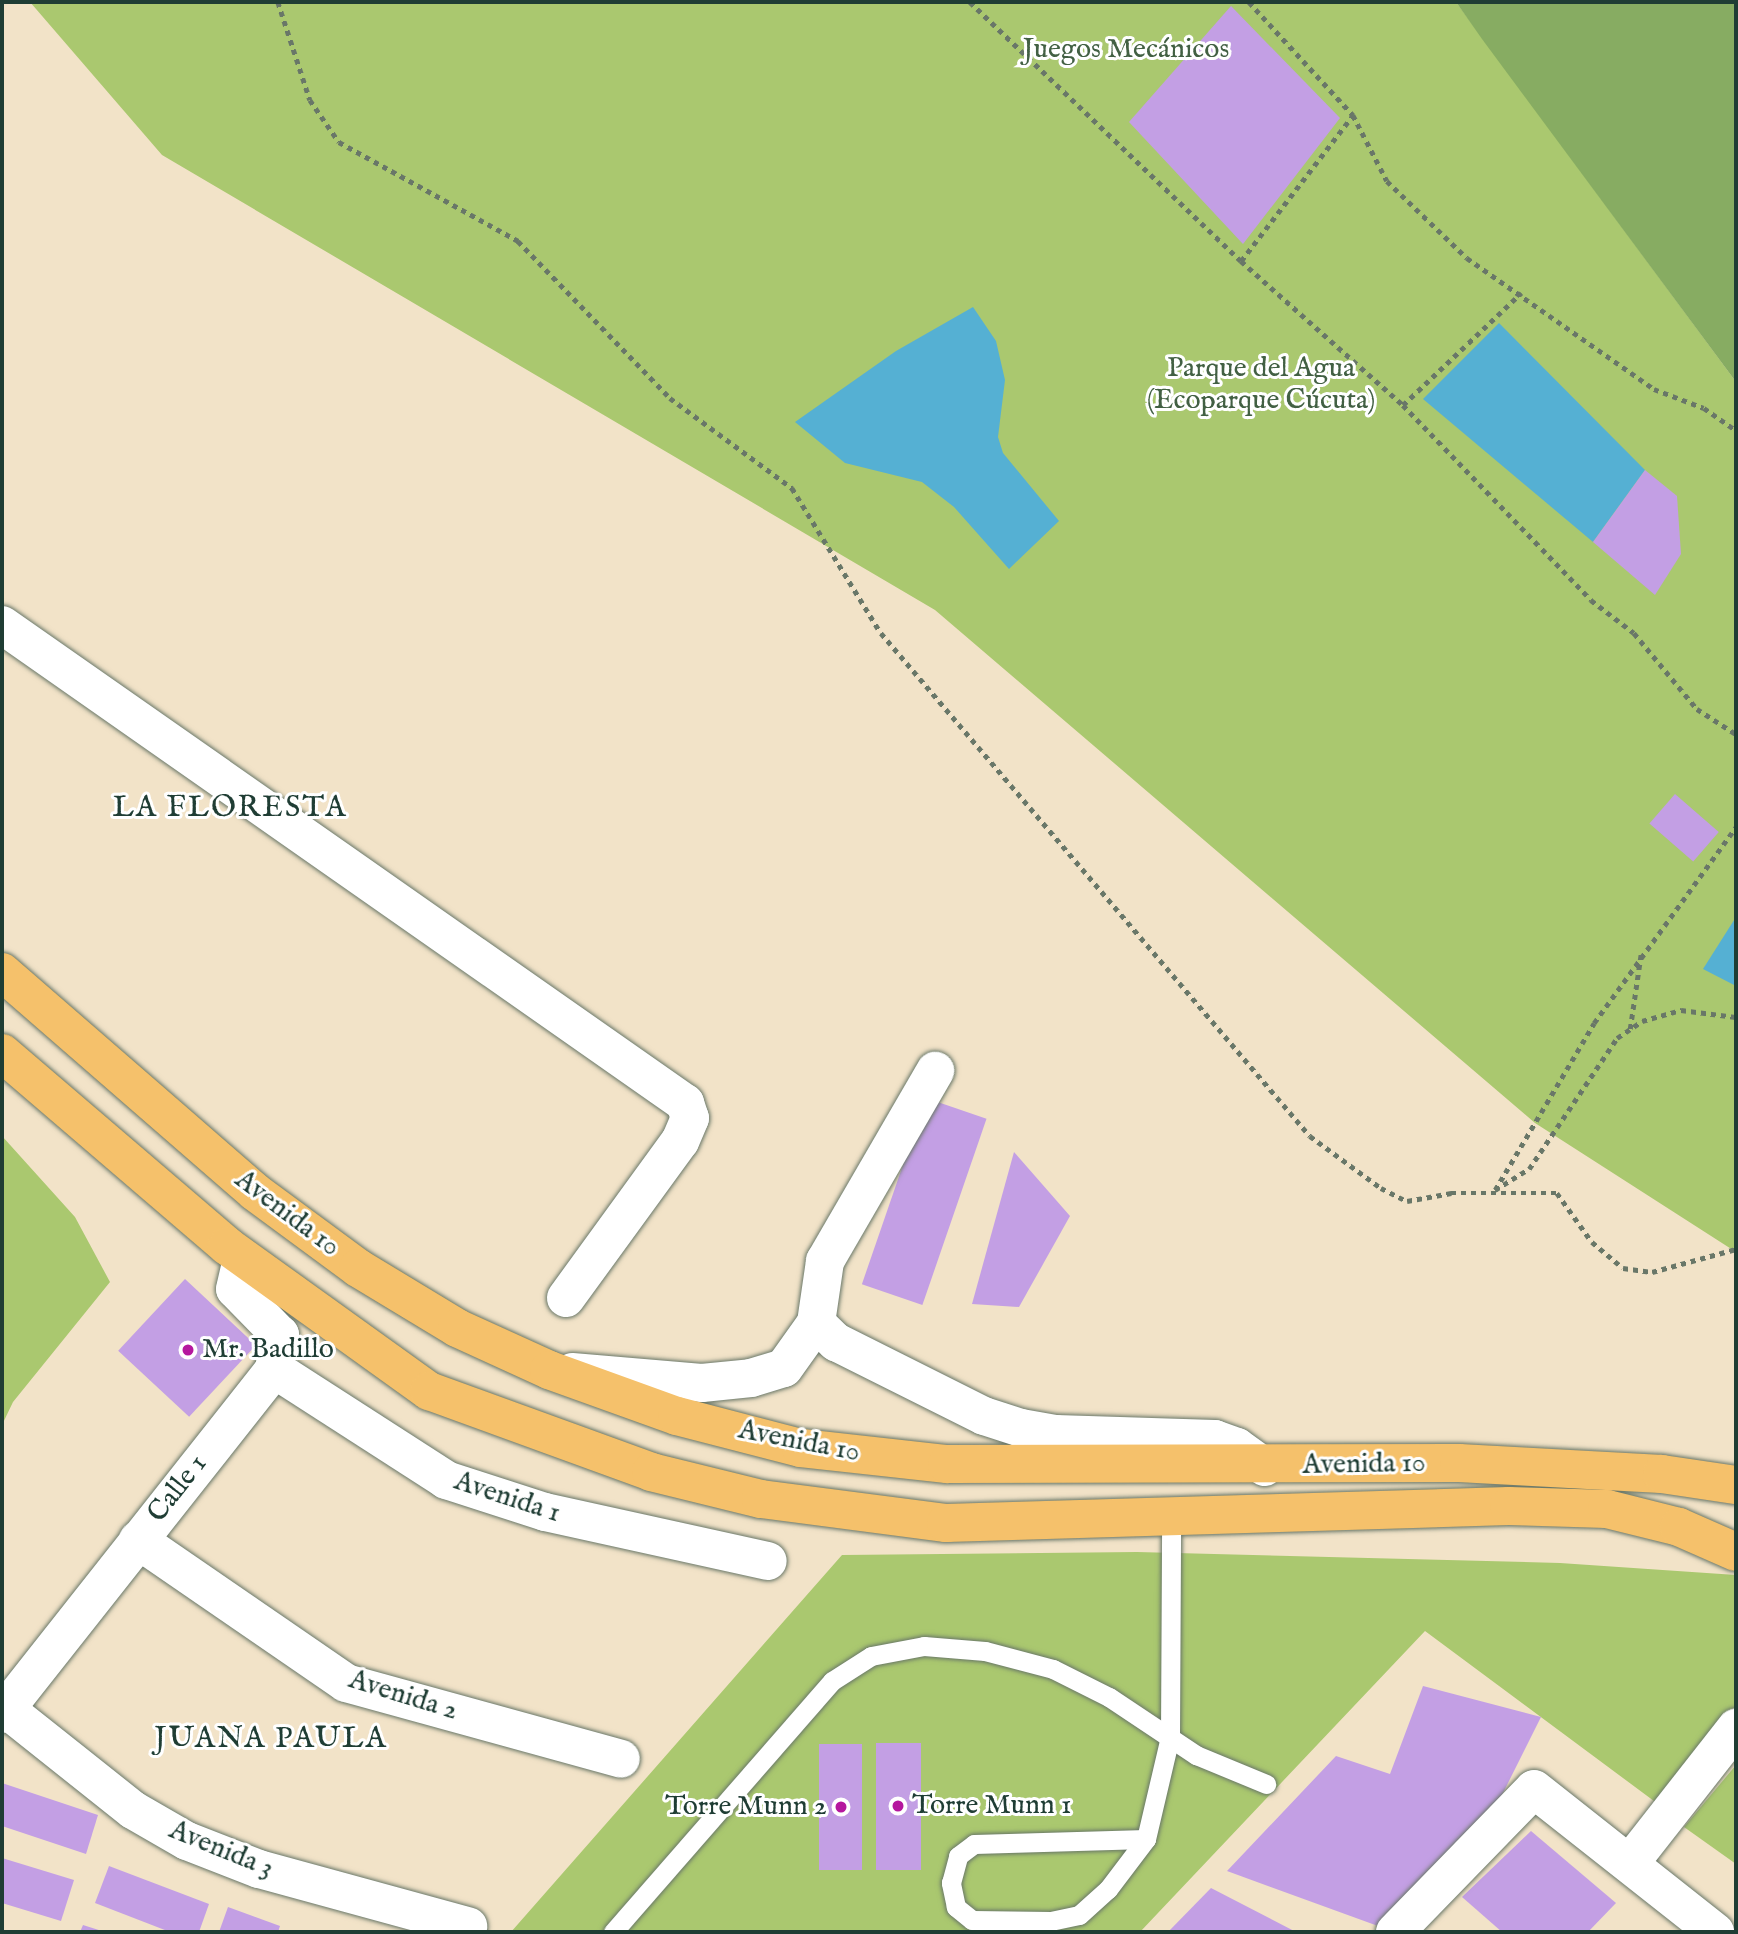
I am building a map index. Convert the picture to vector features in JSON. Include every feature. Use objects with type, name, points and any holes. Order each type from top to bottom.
[{"type":"main road","name":"Avenida 10","points":[[2,972],[255,1192],[358,1268],[457,1328],[549,1370],[677,1416],[802,1448],[947,1464],[1265,1466],[1459,1463],[1662,1474],[1736,1485]]},
{"type":"main road","name":"Avenida 10","points":[[2,1053],[242,1258],[429,1391],[651,1472],[774,1501],[946,1523],[1508,1506],[1606,1509],[1679,1527],[1736,1552]]},
{"type":"street","points":[[2,625],[685,1103],[690,1118],[680,1140],[566,1298]]},
{"type":"street","points":[[549,1370],[702,1384],[751,1378],[784,1368],[817,1323],[825,1261],[935,1072]]},
{"type":"street","name":"Calle 1","points":[[4,1711],[274,1369],[280,1335],[235,1289],[242,1258]]},
{"type":"street","points":[[817,1323],[836,1342],[984,1416],[1021,1428],[1056,1434],[1215,1439],[1237,1447],[1265,1466]]},
{"type":"street","name":"Avenida 1","points":[[274,1369],[446,1480],[545,1512],[768,1562]]},
{"type":"street","name":"Avenida 2","points":[[138,1540],[346,1683],[621,1759]]},
{"type":"street","name":"Avenida 3","points":[[4,1711],[133,1810],[187,1841],[398,1920],[468,1927]]},
{"type":"street","points":[[1630,1863],[1736,1728]]},
{"type":"street","points":[[1395,1932],[1534,1789],[1715,1932]]},
{"type":"lane","points":[[1146,1839],[974,1844],[958,1856],[951,1883],[956,1908],[972,1920],[1051,1921],[1079,1915],[1108,1889],[1146,1839],[1170,1737],[1171,1518]]},
{"type":"lane","points":[[613,1932],[832,1681],[871,1656],[924,1646],[985,1651],[1053,1669],[1109,1697],[1196,1755],[1266,1784]]},
{"type":"path","points":[[278,2],[310,100],[339,142],[518,241],[670,398],[792,488],[881,633],[1310,1136],[1381,1188],[1407,1201],[1495,1191],[1557,1193],[1592,1242],[1623,1268],[1652,1272],[1736,1249]]},
{"type":"path","points":[[970,2],[1241,261],[1403,405],[1591,600],[1634,634],[1698,709],[1736,734]]},
{"type":"path","points":[[1249,2],[1353,115],[1387,181],[1466,258],[1521,293],[1654,389],[1704,408],[1736,430]]},
{"type":"path","points":[[1241,261],[1353,115]]},
{"type":"path","points":[[1403,405],[1521,293]]},
{"type":"path","points":[[1495,1191],[1543,1105],[1642,951],[1736,827]]},
{"type":"path","points":[[1629,1029],[1642,951]]},
{"type":"path","points":[[1495,1191],[1529,1169],[1617,1038],[1629,1029],[1642,1021],[1681,1010],[1736,1017]]},
{"type":"green space","name":"Parque del Agua (Ecoparque Cúcuta)","points":[[30,2],[1456,2],[1736,382],[1736,1252],[1535,1123],[935,610],[162,155]]},
{"type":"green space","points":[[1456,2],[1736,2],[1736,382],[1482,39]]},
{"type":"green space","points":[[2,1136],[75,1217],[110,1282],[13,1402],[2,1425]]},
{"type":"green space","points":[[1137,1552],[1560,1563],[1736,1575],[1736,1705],[1658,1804],[1425,1631],[1140,1932],[511,1932],[842,1555]]},
{"type":"green space","points":[[1736,1765],[1736,1864],[1684,1827]]},
{"type":"water","points":[[973,307],[996,341],[1005,380],[998,437],[1003,453],[1059,521],[1009,569],[954,507],[922,482],[845,463],[795,422],[896,351]]},
{"type":"water","points":[[1499,323],[1645,470],[1593,542],[1423,399]]},
{"type":"water","points":[[1736,917],[1736,986],[1703,969]]},
{"type":"building","points":[[1231,6],[1340,118],[1243,244],[1129,122]]},
{"type":"building","points":[[1645,470],[1677,496],[1681,554],[1655,595],[1593,542]]},
{"type":"building","points":[[1675,794],[1719,832],[1693,861],[1649,823]]},
{"type":"building","points":[[926,1098],[987,1119],[922,1305],[862,1284]]},
{"type":"building","points":[[1014,1152],[1070,1216],[1019,1307],[972,1304]]},
{"type":"building","points":[[185,1279],[256,1345],[189,1417],[118,1351]]},
{"type":"building","points":[[1423,1686],[1541,1717],[1496,1807],[1378,1926],[1227,1871],[1336,1756],[1390,1774]]},
{"type":"building","name":"Torre Munn 1","points":[[876,1743],[921,1743],[921,1870],[876,1870]]},
{"type":"building","name":"Torre Munn 2","points":[[819,1744],[862,1744],[862,1870],[819,1870]]},
{"type":"building","points":[[2,1783],[98,1815],[86,1854],[2,1826]]},
{"type":"building","points":[[1531,1831],[1616,1903],[1588,1932],[1502,1932],[1462,1897]]},
{"type":"building","points":[[2,1858],[74,1880],[61,1921],[2,1903]]},
{"type":"building","points":[[109,1866],[209,1904],[199,1932],[170,1932],[95,1903]]},
{"type":"building","points":[[1211,1888],[1296,1932],[1168,1932]]},
{"type":"building","points":[[228,1907],[280,1926],[278,1932],[219,1932]]},
{"type":"building","points":[[83,1925],[105,1932],[80,1932]]},
{"type":"place","name":"Mr. Badillo","points":[[188,1350]]},
{"type":"place","name":"Torre Munn 1","points":[[898,1806]]},
{"type":"place","name":"Torre Munn 2","points":[[841,1807]]},
{"type":"district","name":"LA FLORESTA","points":[[230,808]]},
{"type":"district","name":"JUANA PAULA","points":[[271,1739]]},
{"type":"park label","name":"Juegos Mecánicos","points":[[1126,50]]}]
